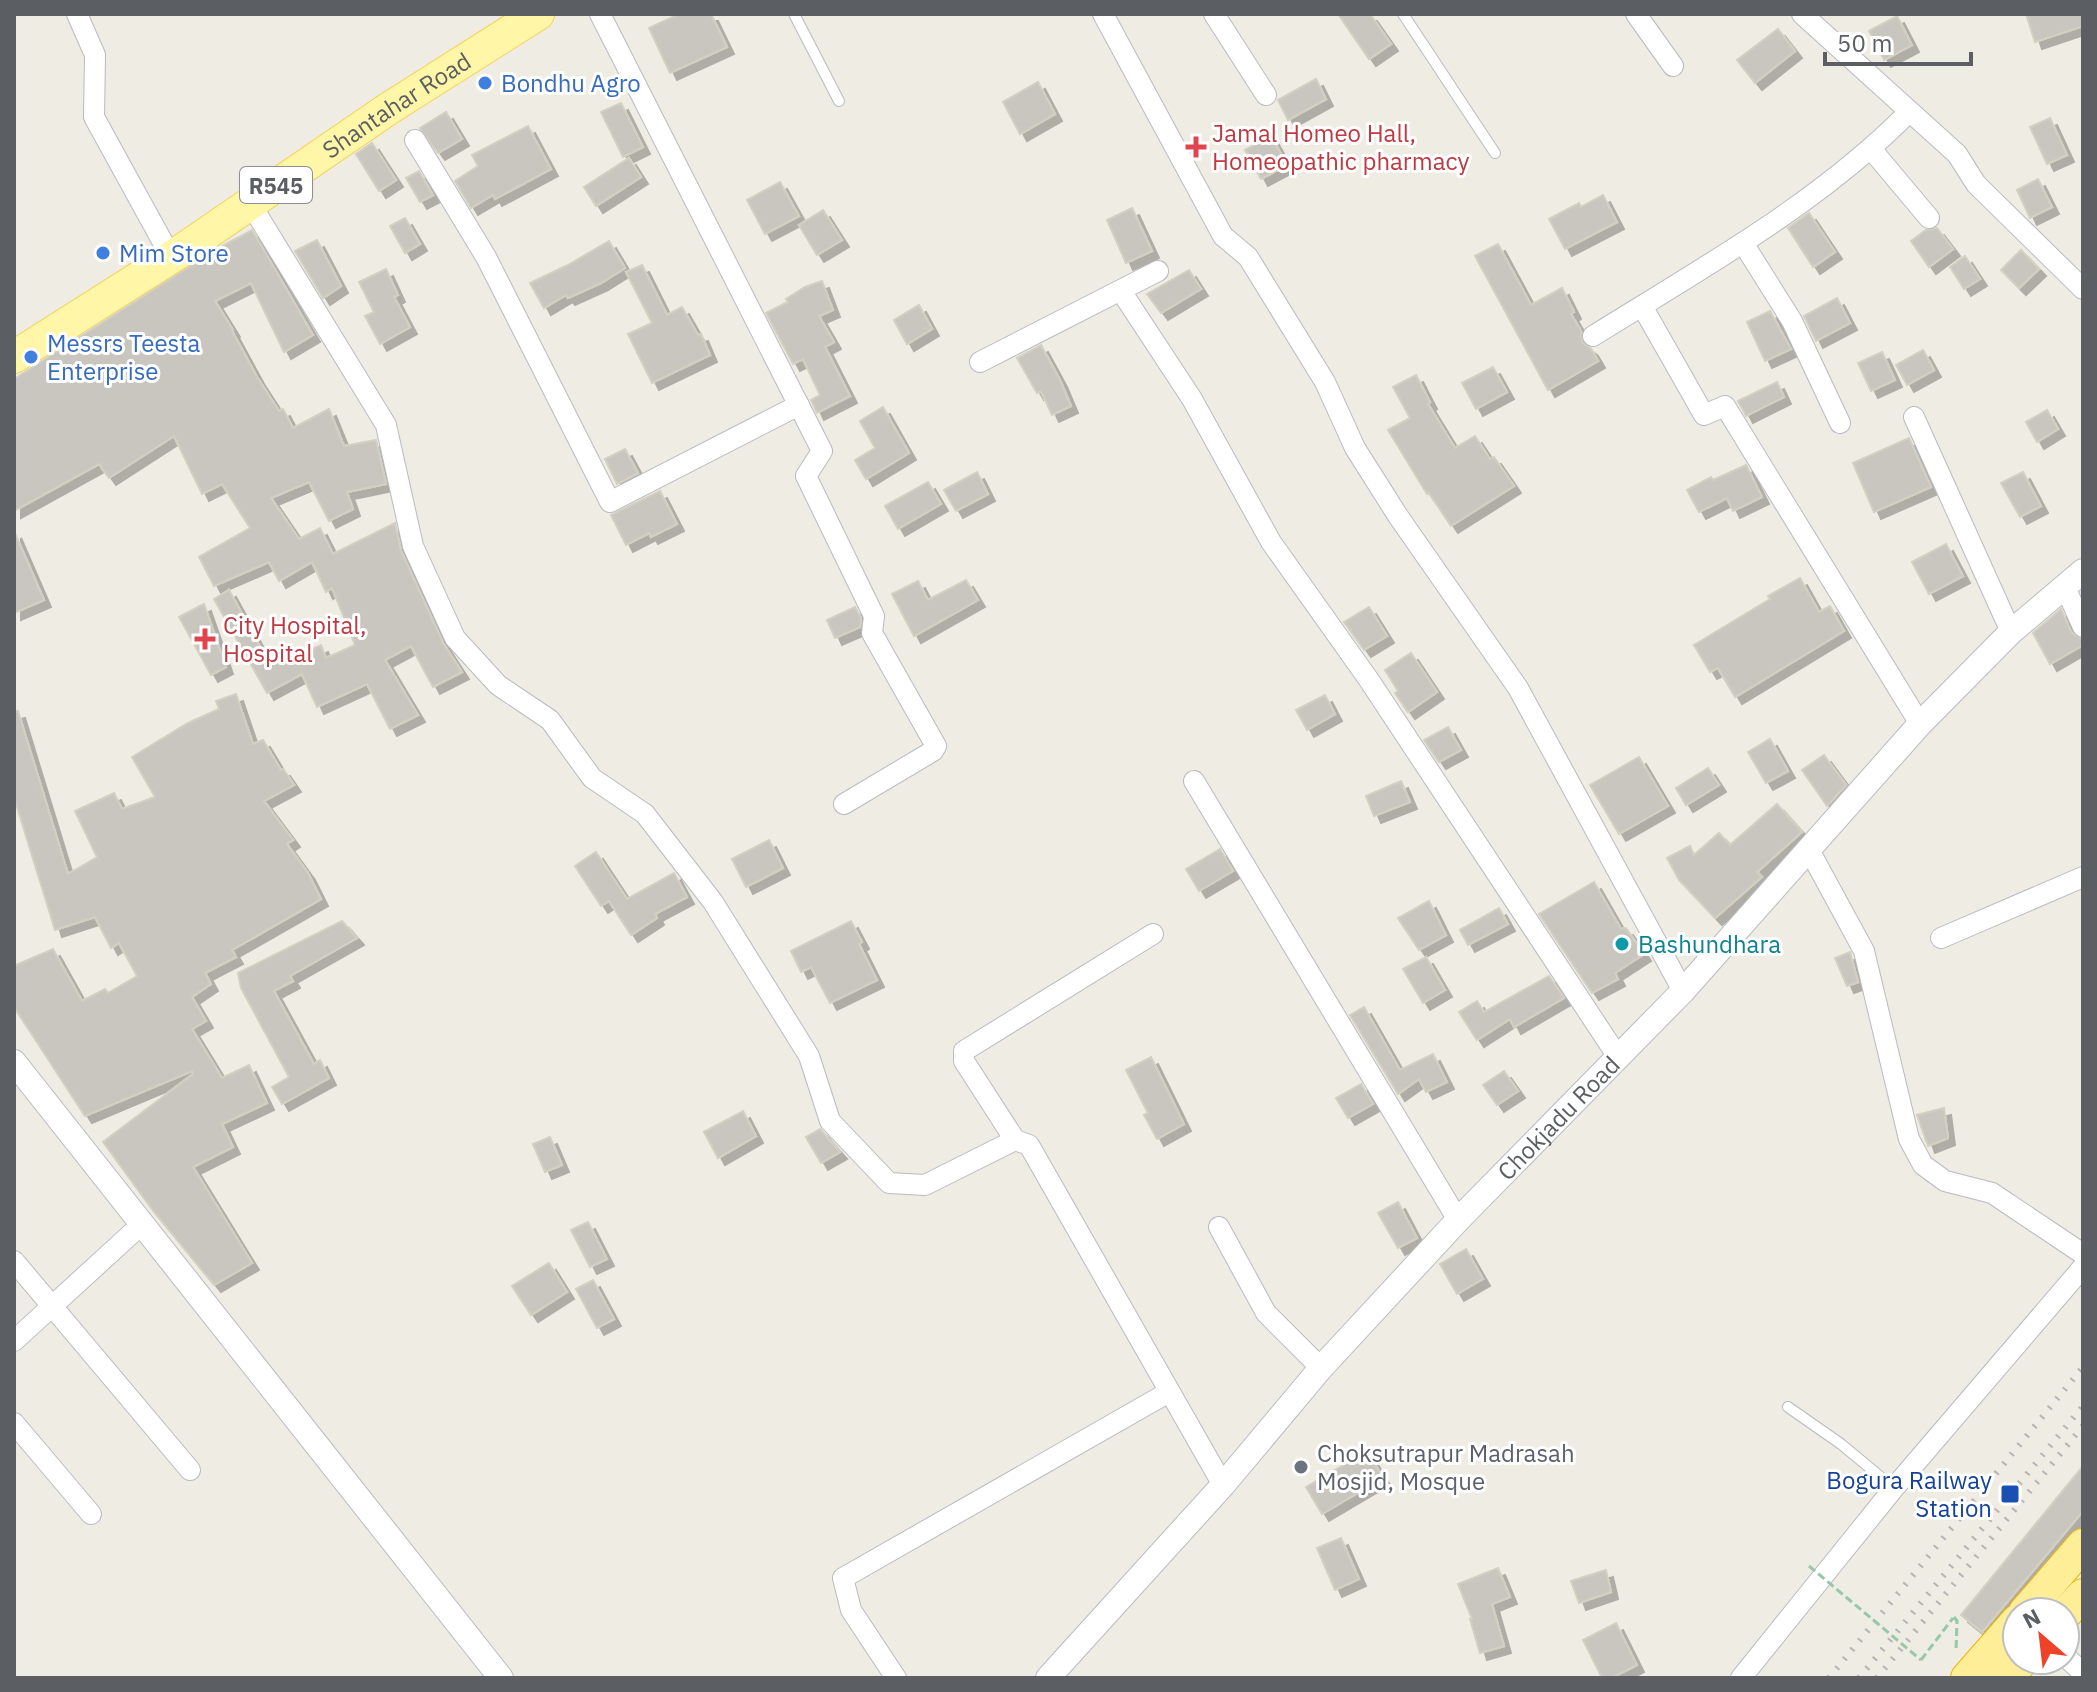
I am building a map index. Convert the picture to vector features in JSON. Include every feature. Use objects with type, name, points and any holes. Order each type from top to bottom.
[{"type":"highway","points":[[2039,1596],[2083,1545]]},
{"type":"highway","points":[[1967,1678],[2001,1639]]},
{"type":"main road","name":"Shantahar Road","points":[[14,357],[171,257],[388,109],[538,14]]},
{"type":"street","points":[[77,14],[95,55],[94,117],[171,257]]},
{"type":"street","points":[[600,14],[822,451],[806,476],[874,616],[872,633],[936,746],[933,751],[844,804]]},
{"type":"street","points":[[1103,14],[1223,236],[1248,257],[1325,382],[1362,459],[1518,688],[1683,991]]},
{"type":"street","points":[[1214,14],[1266,95]]},
{"type":"street","points":[[1636,14],[1673,66]]},
{"type":"street","points":[[1802,14],[1957,154],[1976,184],[2083,289]]},
{"type":"street","points":[[1593,336],[1743,243],[1872,150],[1909,112]]},
{"type":"street","points":[[415,140],[486,257],[610,502],[799,405]]},
{"type":"street","points":[[1872,150],[1929,218]]},
{"type":"street","points":[[250,203],[386,425],[413,546],[455,638],[498,685],[550,720],[592,778],[645,814],[713,902],[809,1056],[830,1121],[889,1183],[925,1185],[1015,1140]]},
{"type":"street","points":[[1743,243],[1792,321],[1840,423]]},
{"type":"street","points":[[980,362],[1158,271]]},
{"type":"street","points":[[1121,291],[1192,399],[1271,542],[1369,680],[1618,1057]]},
{"type":"street","points":[[1642,306],[1704,415],[1725,406],[1920,724]]},
{"type":"street","points":[[1914,417],[2011,632]]},
{"type":"street","points":[[2074,579],[2083,627]]},
{"type":"street","name":"Chokjadu Road","points":[[1048,1678],[1223,1485],[1321,1368],[1458,1220],[1683,991],[1920,724],[2011,632],[2074,579]]},
{"type":"street","points":[[1194,781],[1458,1220]]},
{"type":"street","points":[[1808,848],[1864,951],[1909,1139],[1923,1165],[1945,1181],[1992,1193],[2083,1254]]},
{"type":"street","points":[[1941,938],[2083,877]]},
{"type":"street","points":[[1153,934],[964,1051],[964,1061],[1015,1140],[1029,1145],[1040,1161],[1223,1485]]},
{"type":"street","points":[[14,1062],[501,1678]]},
{"type":"street","points":[[14,1341],[143,1223]]},
{"type":"street","points":[[1219,1227],[1266,1313],[1321,1368]]},
{"type":"street","points":[[14,1261],[190,1470]]},
{"type":"street","points":[[1741,1678],[1894,1488],[2083,1267]]},
{"type":"street","points":[[896,1678],[851,1610],[843,1578],[1169,1392]]},
{"type":"street","points":[[14,1423],[91,1514]]},
{"type":"lane","points":[[794,14],[839,101]]},
{"type":"lane","points":[[1403,14],[1495,153]]},
{"type":"lane","points":[[1788,1407],[1841,1444],[1894,1488]]},
{"type":"path","points":[[1809,1566],[1921,1660],[1954,1617]]},
{"type":"building","points":[[679,14],[711,14],[727,47],[670,73],[649,28]]},
{"type":"building","points":[[1338,14],[1370,14],[1391,44],[1369,59]]},
{"type":"building","points":[[2026,14],[2083,14],[2083,26],[2035,42]]},
{"type":"building","points":[[1897,16],[1912,45],[1884,60],[1869,31]]},
{"type":"building","points":[[1778,29],[1795,51],[1755,83],[1737,60]]},
{"type":"building","points":[[1316,79],[1326,99],[1288,120],[1278,100]]},
{"type":"building","points":[[1038,82],[1055,114],[1020,134],[1003,102]]},
{"type":"building","points":[[621,103],[643,147],[623,157],[601,112]]},
{"type":"building","points":[[446,112],[462,139],[438,153],[420,128]]},
{"type":"building","points":[[2050,118],[2067,155],[2047,164],[2030,127]]},
{"type":"building","points":[[528,126],[551,169],[495,199],[493,195],[471,208],[455,181],[478,166],[472,155]]},
{"type":"building","points":[[1271,136],[1287,165],[1261,179],[1245,150]]},
{"type":"building","points":[[372,143],[396,180],[379,191],[356,154]]},
{"type":"building","points":[[629,158],[641,177],[596,206],[584,187]]},
{"type":"building","points":[[419,171],[433,195],[420,202],[406,178]]},
{"type":"building","points":[[2038,179],[2052,207],[2030,218],[2017,190]]},
{"type":"building","points":[[780,182],[799,216],[765,234],[747,200]]},
{"type":"building","points":[[1603,195],[1617,222],[1565,249],[1549,219],[1579,203],[1581,207]]},
{"type":"building","points":[[1132,208],[1152,251],[1126,263],[1107,220]]},
{"type":"building","points":[[823,210],[842,240],[817,255],[799,225]]},
{"type":"building","points":[[1809,213],[1835,252],[1813,267],[1788,228]]},
{"type":"building","points":[[405,218],[420,244],[405,253],[390,226]]},
{"type":"building","points":[[1937,228],[1953,249],[1929,267],[1911,241],[1926,230]]},
{"type":"building","points":[[252,230],[313,335],[284,352],[251,283],[215,301],[257,377],[279,411],[283,409],[293,428],[329,409],[344,446],[376,440],[386,484],[347,492],[353,509],[329,521],[309,482],[271,498],[299,539],[320,528],[333,554],[395,523],[401,551],[443,643],[462,672],[433,687],[411,646],[385,660],[418,715],[390,729],[367,684],[317,707],[302,674],[267,693],[214,599],[229,590],[270,665],[280,660],[282,663],[321,645],[326,658],[355,645],[332,588],[326,592],[312,562],[279,581],[269,562],[214,586],[199,557],[250,528],[222,484],[202,494],[174,436],[109,478],[99,464],[14,511],[14,379]]},
{"type":"building","points":[[317,240],[341,286],[323,298],[295,251]]},
{"type":"building","points":[[609,241],[625,268],[601,283],[568,298],[566,295],[544,308],[530,283]]},
{"type":"building","points":[[1498,244],[1531,305],[1562,288],[1574,312],[1571,314],[1581,331],[1582,342],[1598,361],[1548,390],[1475,256]]},
{"type":"building","points":[[2021,250],[2039,269],[2019,288],[2001,270]]},
{"type":"building","points":[[1965,256],[1980,279],[1964,289],[1950,267]]},
{"type":"building","points":[[642,265],[667,315],[682,307],[698,335],[701,334],[710,355],[652,383],[628,334],[652,323],[626,272]]},
{"type":"building","points":[[386,269],[398,295],[394,297],[410,327],[380,344],[365,316],[374,312],[359,282]]},
{"type":"building","points":[[1189,270],[1201,289],[1161,313],[1147,294]]},
{"type":"building","points":[[822,281],[833,310],[819,316],[834,342],[825,347],[850,396],[817,413],[811,400],[820,395],[803,359],[793,364],[766,313],[788,302],[786,299],[805,287]]},
{"type":"building","points":[[1837,298],[1850,323],[1816,341],[1804,316]]},
{"type":"building","points":[[919,305],[932,329],[907,344],[894,320]]},
{"type":"building","points":[[1770,311],[1791,349],[1765,361],[1747,322]]},
{"type":"building","points":[[1041,345],[1071,406],[1052,415],[1041,391],[1037,393],[1017,358]]},
{"type":"building","points":[[1923,350],[1934,370],[1907,385],[1896,365]]},
{"type":"building","points":[[1882,352],[1895,380],[1871,391],[1858,363]]},
{"type":"building","points":[[1493,367],[1507,392],[1476,409],[1462,383]]},
{"type":"building","points":[[1416,375],[1430,402],[1428,404],[1455,448],[1475,436],[1514,486],[1451,526],[1427,494],[1388,430],[1410,418],[1393,387]]},
{"type":"building","points":[[1777,382],[1784,397],[1746,416],[1738,401]]},
{"type":"building","points":[[883,407],[909,453],[866,479],[855,460],[875,448],[860,421]]},
{"type":"building","points":[[2047,410],[2058,429],[2037,442],[2026,422]]},
{"type":"building","points":[[1909,438],[1931,487],[1874,512],[1853,463]]},
{"type":"building","points":[[625,449],[638,473],[617,484],[605,459]]},
{"type":"building","points":[[1746,465],[1762,497],[1733,511],[1727,498],[1699,512],[1687,490],[1711,477],[1713,480]]},
{"type":"building","points":[[977,472],[988,494],[956,511],[944,490]]},
{"type":"building","points":[[2023,472],[2041,506],[2020,517],[2001,483]]},
{"type":"building","points":[[928,482],[941,504],[898,529],[885,506]]},
{"type":"building","points":[[660,491],[677,524],[626,545],[611,515]]},
{"type":"building","points":[[14,531],[44,600],[14,613]]},
{"type":"building","points":[[1946,544],[1963,576],[1929,594],[1912,562]]},
{"type":"building","points":[[1800,578],[1819,612],[1830,606],[1844,631],[1735,697],[1718,668],[1710,672],[1694,645]]},
{"type":"building","points":[[966,580],[978,600],[914,636],[892,594],[918,581],[928,600]]},
{"type":"building","points":[[204,604],[226,667],[211,675],[179,617]]},
{"type":"building","points":[[855,607],[861,618],[860,627],[835,638],[827,620]]},
{"type":"building","points":[[1369,607],[1387,636],[1364,650],[1344,622]]},
{"type":"building","points":[[2061,609],[2071,632],[2082,640],[2083,645],[2050,664],[2033,633]]},
{"type":"building","points":[[1411,653],[1437,692],[1408,712],[1385,670]]},
{"type":"building","points":[[236,694],[253,744],[263,740],[294,785],[264,801],[293,840],[287,844],[308,873],[321,899],[232,950],[236,957],[205,973],[211,984],[192,997],[206,1021],[192,1029],[222,1078],[249,1065],[267,1103],[222,1124],[233,1147],[193,1167],[252,1263],[214,1285],[154,1212],[103,1142],[193,1074],[192,1071],[85,1116],[14,1007],[14,966],[53,949],[82,1001],[105,989],[108,993],[137,976],[119,943],[111,948],[95,917],[55,930],[14,797],[14,712],[18,711],[68,874],[97,857],[75,811],[114,793],[122,809],[155,797],[132,757],[188,723],[219,709],[216,701]]},
{"type":"building","points":[[1325,695],[1335,714],[1307,730],[1296,710]]},
{"type":"building","points":[[1448,727],[1461,750],[1439,762],[1424,740]]},
{"type":"building","points":[[1770,739],[1788,771],[1766,783],[1748,752]]},
{"type":"building","points":[[1824,755],[1846,785],[1827,806],[1802,770]]},
{"type":"building","points":[[1639,757],[1668,806],[1619,834],[1590,785]]},
{"type":"building","points":[[1708,768],[1719,785],[1686,805],[1676,788]]},
{"type":"building","points":[[1401,781],[1410,802],[1374,816],[1366,796]]},
{"type":"building","points":[[1777,804],[1802,832],[1757,872],[1762,877],[1715,918],[1679,880],[1667,858],[1690,846],[1694,855],[1719,833],[1730,845]]},
{"type":"building","points":[[769,840],[783,868],[746,887],[732,859]]},
{"type":"building","points":[[1220,849],[1233,871],[1199,891],[1186,869]]},
{"type":"building","points":[[596,852],[627,899],[674,873],[687,897],[655,914],[657,918],[631,935],[609,901],[601,906],[575,866]]},
{"type":"building","points":[[1594,882],[1621,929],[1626,928],[1644,954],[1615,973],[1618,979],[1592,993],[1539,914]]},
{"type":"building","points":[[1429,901],[1446,935],[1419,950],[1398,918]]},
{"type":"building","points":[[1499,908],[1508,924],[1468,945],[1460,930]]},
{"type":"building","points":[[342,921],[357,938],[290,976],[293,981],[274,991],[314,1064],[320,1060],[329,1078],[282,1104],[272,1087],[289,1077],[241,988],[238,973]]},
{"type":"building","points":[[851,921],[877,980],[830,1003],[811,967],[801,972],[791,951]]},
{"type":"building","points":[[1850,952],[1858,982],[1847,986],[1835,958]]},
{"type":"building","points":[[1426,957],[1445,990],[1423,1003],[1403,969]]},
{"type":"building","points":[[1549,976],[1564,998],[1514,1027],[1510,1019],[1477,1040],[1459,1012],[1477,1001],[1484,1012]]},
{"type":"building","points":[[1364,1007],[1400,1070],[1433,1054],[1447,1082],[1426,1092],[1419,1079],[1398,1094],[1350,1015]]},
{"type":"building","points":[[1151,1057],[1184,1124],[1157,1139],[1144,1115],[1148,1113],[1126,1070]]},
{"type":"building","points":[[1504,1071],[1518,1091],[1497,1105],[1483,1085]]},
{"type":"building","points":[[1361,1084],[1373,1104],[1348,1118],[1336,1098]]},
{"type":"building","points":[[1944,1108],[1948,1138],[1928,1146],[1917,1115]]},
{"type":"building","points":[[743,1111],[756,1136],[718,1158],[704,1132]]},
{"type":"building","points":[[820,1129],[840,1152],[821,1163],[806,1137]]},
{"type":"building","points":[[550,1137],[562,1165],[545,1172],[533,1144]]},
{"type":"building","points":[[1398,1202],[1417,1238],[1398,1248],[1378,1213]]},
{"type":"building","points":[[588,1222],[607,1259],[590,1267],[571,1230]]},
{"type":"building","points":[[1466,1249],[1483,1279],[1457,1294],[1440,1264]]},
{"type":"building","points":[[549,1263],[567,1292],[531,1315],[512,1286]]},
{"type":"building","points":[[593,1280],[614,1319],[597,1328],[576,1289]]},
{"type":"building","points":[[1367,1451],[1383,1478],[1322,1514],[1306,1487]]},
{"type":"building","points":[[2083,1466],[2083,1511],[2012,1596],[2001,1596],[2001,1609],[1982,1632],[1961,1615]]},
{"type":"building","points":[[1341,1538],[1359,1579],[1335,1590],[1317,1548]]},
{"type":"building","points":[[1498,1568],[1510,1597],[1492,1604],[1504,1646],[1480,1653],[1472,1619],[1458,1584]]},
{"type":"building","points":[[1606,1570],[1611,1592],[1579,1603],[1571,1581]]},
{"type":"building","points":[[1616,1623],[1637,1665],[1611,1678],[1602,1678],[1583,1640]]},
{"type":"railway","points":[[1829,1678],[2083,1367]]},
{"type":"railway","points":[[1859,1678],[2083,1406]]},
{"type":"railway","points":[[1877,1678],[2083,1426]]},
{"type":"place","name":"Bondhu Agro","points":[[485,83]]},
{"type":"place","name":"Jamal Homeo Hall, Homeopathic pharmacy","points":[[1196,147]]},
{"type":"place","name":"Mim Store","points":[[103,253]]},
{"type":"place","name":"Messrs Teesta Enterprise","points":[[31,357]]},
{"type":"place","name":"City Hospital, Hospital","points":[[205,639]]},
{"type":"place","name":"Bashundhara","points":[[1622,944]]},
{"type":"place","name":"Choksutrapur Madrasah Mosjid, Mosque","points":[[1301,1467]]},
{"type":"place","name":"Bogura Railway Station","points":[[2010,1494]]}]
